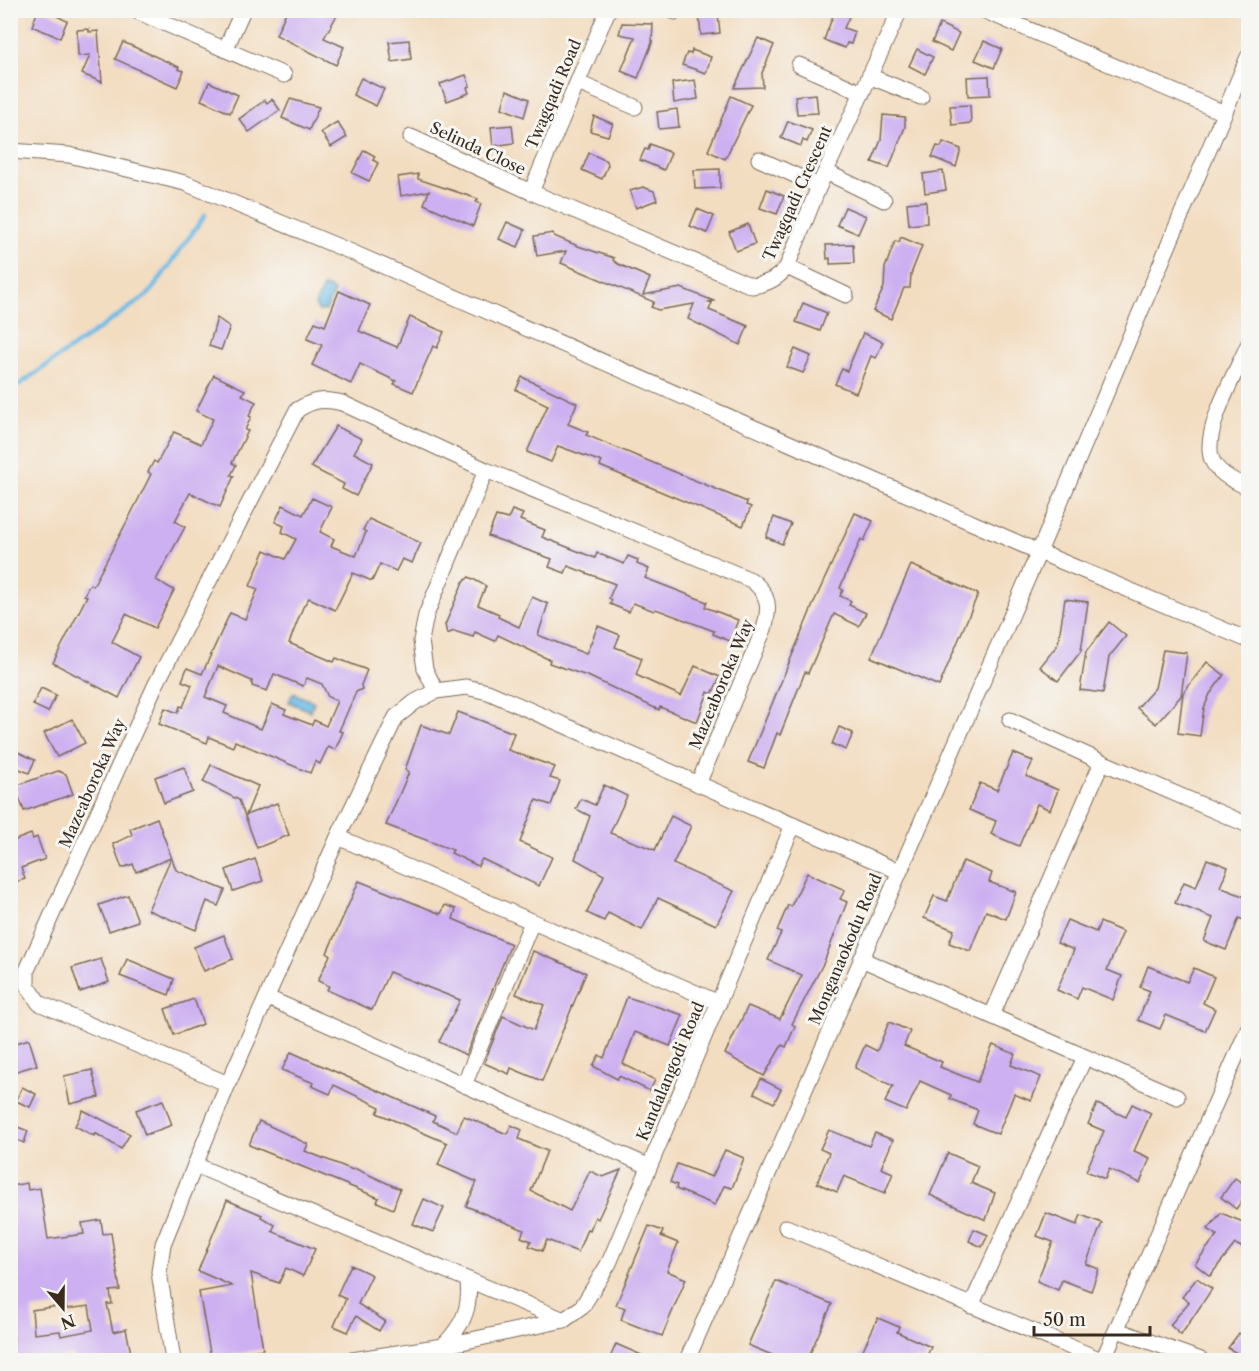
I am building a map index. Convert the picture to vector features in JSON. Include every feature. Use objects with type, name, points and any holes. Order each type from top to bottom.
[{"type":"street","points":[[134,10],[284,75]]},
{"type":"street","points":[[226,48],[243,10]]},
{"type":"street","name":"Twagqadi Road","points":[[531,192],[608,10]]},
{"type":"street","name":"Twagqadi Crescent","points":[[531,192],[752,286],[770,282],[787,267],[822,179],[900,10]]},
{"type":"street","points":[[983,10],[1224,113]]},
{"type":"street","name":"Monganaokodu Road","points":[[687,1360],[898,871],[1039,552],[1248,57]]},
{"type":"street","points":[[799,65],[862,93]]},
{"type":"street","points":[[869,76],[921,97]]},
{"type":"street","points":[[578,83],[635,107]]},
{"type":"street","name":"Selinda Close","points":[[411,137],[531,192]]},
{"type":"street","points":[[10,151],[69,155],[185,183],[349,251],[1039,552],[1248,640]]},
{"type":"street","points":[[759,159],[884,200]]},
{"type":"street","points":[[787,267],[846,295]]},
{"type":"street","points":[[1248,345],[1213,426],[1210,444],[1212,460],[1222,473],[1248,488]]},
{"type":"street","name":"Mazeaboroka Way","points":[[228,1084],[39,1003],[27,985],[27,970],[154,688],[287,426],[297,410],[309,402],[325,399],[342,403],[486,470],[751,580],[767,596],[769,606],[764,629],[698,784]]},
{"type":"street","points":[[436,691],[425,669],[421,641],[426,615],[486,470]]},
{"type":"street","points":[[173,1360],[159,1272],[163,1244],[228,1084],[338,837],[396,717],[415,702],[436,691],[466,687],[488,692],[898,871]]},
{"type":"street","points":[[1010,720],[1248,825]]},
{"type":"street","points":[[992,1015],[1102,762]]},
{"type":"street","name":"Kandalangodi Road","points":[[564,1320],[582,1307],[609,1263],[793,825]]},
{"type":"street","points":[[338,837],[719,1003]]},
{"type":"street","points":[[464,1085],[532,922]]},
{"type":"street","points":[[861,959],[1177,1097]]},
{"type":"street","points":[[268,998],[648,1166]]},
{"type":"street","points":[[786,1227],[1102,1360],[1248,1029]]},
{"type":"street","points":[[970,1306],[1085,1056]]},
{"type":"street","points":[[195,1164],[564,1320]]},
{"type":"street","points":[[443,1346],[458,1330],[467,1314],[470,1300],[468,1281]]},
{"type":"street","points":[[352,1360],[443,1346],[564,1320]]},
{"type":"street","points":[[1117,1330],[1201,1360]]},
{"type":"water","points":[[323,287],[330,288],[334,292],[326,310],[319,311],[315,305]]},
{"type":"water","points":[[293,693],[314,702],[310,711],[289,702]]},
{"type":"building","points":[[38,10],[45,10],[67,21],[60,38],[32,26]]},
{"type":"building","points":[[287,10],[340,10],[324,38],[344,47],[336,65],[276,35]]},
{"type":"building","points":[[835,10],[852,10],[844,28],[855,32],[851,44],[847,43],[845,48],[824,40]]},
{"type":"building","points":[[718,14],[720,33],[701,35],[699,16]]},
{"type":"building","points":[[622,23],[653,24],[652,43],[638,78],[621,71],[635,37],[619,34]]},
{"type":"building","points":[[940,24],[959,33],[951,51],[932,42]]},
{"type":"building","points":[[89,29],[89,32],[98,31],[102,82],[82,74],[90,55],[78,56],[77,30]]},
{"type":"building","points":[[758,38],[774,45],[762,73],[763,87],[734,88]]},
{"type":"building","points":[[409,40],[411,59],[392,62],[389,42]]},
{"type":"building","points":[[984,41],[1002,49],[994,68],[975,60]]},
{"type":"building","points":[[123,42],[184,71],[177,87],[115,59]]},
{"type":"building","points":[[917,49],[933,57],[925,74],[909,66]]},
{"type":"building","points":[[692,50],[711,57],[706,73],[682,65],[687,53],[691,54]]},
{"type":"building","points":[[466,75],[470,86],[467,87],[469,93],[447,101],[440,84]]},
{"type":"building","points":[[989,76],[990,95],[968,96],[967,77]]},
{"type":"building","points":[[361,78],[384,89],[376,106],[353,95]]},
{"type":"building","points":[[695,80],[698,99],[674,103],[672,83]]},
{"type":"building","points":[[209,82],[238,95],[230,113],[201,100]]},
{"type":"building","points":[[507,90],[529,99],[524,117],[502,108]]},
{"type":"building","points":[[816,94],[818,113],[797,114],[795,96]]},
{"type":"building","points":[[731,96],[751,105],[725,159],[708,151]]},
{"type":"building","points":[[272,99],[280,110],[249,132],[239,119],[265,100],[267,103]]},
{"type":"building","points":[[290,99],[319,107],[309,130],[282,118]]},
{"type":"building","points":[[970,105],[971,123],[952,125],[950,106]]},
{"type":"building","points":[[677,109],[679,127],[659,129],[657,112]]},
{"type":"building","points":[[883,115],[905,117],[905,127],[889,168],[872,162],[881,140]]},
{"type":"building","points":[[594,116],[613,124],[608,136],[590,131]]},
{"type":"building","points":[[788,121],[812,130],[807,142],[803,140],[801,146],[781,138]]},
{"type":"building","points":[[337,122],[347,137],[331,147],[321,132]]},
{"type":"building","points":[[512,125],[514,143],[493,146],[491,127]]},
{"type":"building","points":[[943,142],[961,149],[956,167],[932,157],[937,146],[941,147]]},
{"type":"building","points":[[650,144],[671,153],[664,170],[640,160]]},
{"type":"building","points":[[364,150],[375,156],[373,160],[378,163],[369,181],[352,173]]},
{"type":"building","points":[[589,153],[607,161],[608,165],[602,179],[582,170]]},
{"type":"building","points":[[720,169],[720,188],[695,189],[694,170]]},
{"type":"building","points":[[943,171],[946,190],[925,193],[923,174]]},
{"type":"building","points":[[418,174],[418,179],[478,199],[476,202],[481,204],[473,226],[424,204],[429,191],[401,196],[398,177]]},
{"type":"building","points":[[643,187],[654,191],[657,200],[636,208],[630,191]]},
{"type":"building","points":[[767,189],[784,196],[777,214],[760,208]]},
{"type":"building","points":[[926,201],[927,223],[909,225],[907,203]]},
{"type":"building","points":[[845,207],[866,216],[858,234],[837,225]]},
{"type":"building","points":[[697,209],[714,216],[707,233],[690,226]]},
{"type":"building","points":[[507,222],[525,230],[518,247],[499,239]]},
{"type":"building","points":[[748,224],[755,244],[736,251],[729,232]]},
{"type":"building","points":[[553,233],[554,236],[578,246],[614,258],[613,260],[618,264],[650,278],[643,295],[681,288],[714,301],[709,302],[712,303],[709,310],[748,326],[740,345],[688,319],[694,304],[658,310],[651,307],[654,302],[561,263],[566,251],[537,256],[534,236]]},
{"type":"building","points":[[901,237],[922,246],[911,274],[910,288],[904,288],[891,319],[873,311],[884,287],[885,268],[895,241],[899,242]]},
{"type":"building","points":[[853,244],[854,263],[830,264],[830,258],[827,259],[826,245]]},
{"type":"building","points":[[339,291],[370,305],[359,331],[397,347],[410,317],[444,332],[437,348],[433,346],[413,392],[394,384],[396,381],[360,364],[351,384],[312,365],[322,345],[307,339],[315,322],[325,326]]},
{"type":"building","points":[[803,303],[827,313],[820,331],[796,322]]},
{"type":"building","points":[[217,318],[230,327],[221,350],[209,346]]},
{"type":"building","points":[[863,333],[883,342],[876,358],[871,356],[856,393],[835,384],[842,369],[847,371]]},
{"type":"building","points":[[795,349],[811,356],[803,373],[787,367]]},
{"type":"building","points":[[214,375],[245,390],[242,395],[256,402],[245,430],[248,431],[232,463],[236,465],[231,475],[234,476],[220,507],[190,493],[175,521],[185,527],[156,580],[174,590],[155,628],[126,614],[112,642],[139,657],[119,698],[53,663],[87,596],[84,595],[90,584],[93,586],[151,474],[148,472],[154,461],[157,463],[174,432],[201,444],[213,419],[196,411]]},
{"type":"building","points":[[522,377],[577,403],[568,424],[588,432],[586,435],[747,502],[746,505],[751,507],[743,526],[600,466],[602,462],[558,446],[551,462],[527,452],[548,405],[516,390]]},
{"type":"building","points":[[336,426],[362,439],[354,453],[373,463],[356,496],[342,489],[344,484],[311,467]]},
{"type":"building","points":[[312,498],[332,507],[320,532],[334,539],[331,546],[356,556],[366,532],[363,530],[369,519],[421,543],[412,563],[402,559],[396,571],[380,564],[372,581],[353,573],[335,610],[309,598],[303,607],[289,643],[334,662],[336,658],[367,670],[361,685],[362,689],[356,692],[339,731],[343,732],[335,750],[328,747],[320,764],[315,761],[310,773],[235,741],[233,747],[209,737],[207,743],[159,724],[165,708],[178,713],[180,706],[183,707],[192,685],[182,681],[187,668],[202,674],[230,613],[245,619],[258,589],[250,586],[265,550],[285,559],[296,539],[282,532],[284,526],[275,522],[283,505],[303,515]],"holes":[[[218,666],[252,681],[252,686],[267,691],[274,674],[303,686],[307,678],[322,684],[328,697],[337,701],[326,726],[314,720],[312,725],[284,714],[286,710],[272,704],[261,729],[224,713],[227,706],[205,697]]]},
{"type":"building","points":[[512,510],[523,514],[520,520],[545,530],[542,537],[595,558],[597,553],[624,564],[628,556],[638,560],[637,564],[649,569],[645,578],[707,602],[705,607],[738,620],[730,641],[713,634],[714,631],[656,609],[654,611],[633,603],[629,612],[610,604],[612,600],[609,598],[615,584],[568,566],[565,573],[549,567],[552,559],[488,536],[496,516],[508,519]]},
{"type":"building","points":[[855,513],[873,521],[864,541],[861,539],[840,588],[843,590],[840,596],[851,601],[849,605],[866,613],[859,626],[834,614],[808,673],[805,672],[780,735],[777,733],[764,768],[748,762],[815,600]]},
{"type":"building","points":[[774,517],[791,524],[782,544],[766,537]]},
{"type":"building","points":[[911,565],[978,594],[939,686],[871,657]]},
{"type":"building","points":[[469,577],[486,586],[478,605],[499,614],[498,617],[519,627],[532,597],[548,604],[538,635],[586,654],[598,626],[620,635],[615,647],[642,658],[636,675],[681,696],[695,666],[720,677],[712,694],[708,692],[697,722],[660,707],[659,710],[590,677],[549,663],[550,660],[498,635],[495,641],[475,632],[473,637],[454,631],[447,634],[445,625],[463,582]]},
{"type":"building","points":[[1065,599],[1088,602],[1081,651],[1058,681],[1040,667],[1058,644]]},
{"type":"building","points":[[1109,622],[1126,636],[1109,657],[1103,693],[1080,690],[1086,652]]},
{"type":"building","points":[[1163,650],[1187,653],[1181,696],[1156,724],[1137,708],[1155,688]]},
{"type":"building","points":[[1207,662],[1224,675],[1210,694],[1204,708],[1200,736],[1178,733],[1183,693]]},
{"type":"building","points":[[41,688],[56,695],[48,712],[33,705]]},
{"type":"building","points":[[458,712],[514,733],[508,750],[555,767],[550,778],[560,781],[551,805],[536,800],[520,842],[552,857],[539,886],[482,859],[478,866],[451,853],[453,850],[386,825],[409,772],[405,770],[421,725],[449,735]]},
{"type":"building","points":[[72,719],[85,743],[57,757],[44,733]]},
{"type":"building","points":[[839,727],[853,733],[846,750],[832,744]]},
{"type":"building","points":[[14,750],[35,760],[29,773],[10,765]]},
{"type":"building","points":[[1013,753],[1033,761],[1026,776],[1058,790],[1050,810],[1037,804],[1019,846],[991,834],[996,821],[969,810],[980,783],[997,790]]},
{"type":"building","points":[[211,765],[258,786],[246,815],[277,803],[289,835],[257,848],[239,800],[203,782]]},
{"type":"building","points":[[184,767],[193,792],[164,803],[155,777]]},
{"type":"building","points":[[58,771],[66,774],[73,794],[24,811],[15,786]]},
{"type":"building","points":[[604,785],[627,796],[610,833],[655,850],[671,816],[691,826],[673,864],[734,891],[716,925],[658,898],[642,930],[608,913],[604,921],[587,913],[604,875],[575,859],[590,816],[576,809],[581,799],[595,805]]},
{"type":"building","points":[[157,818],[176,870],[225,890],[218,906],[207,901],[196,930],[148,910],[171,858],[136,872],[133,864],[122,868],[113,844],[132,835],[130,829]]},
{"type":"building","points":[[31,834],[33,839],[37,837],[45,859],[21,868],[25,879],[10,884],[10,842]]},
{"type":"building","points":[[255,859],[263,881],[233,891],[226,870]]},
{"type":"building","points":[[1207,859],[1228,867],[1220,887],[1248,898],[1248,922],[1239,918],[1226,950],[1204,941],[1213,918],[1175,903],[1184,882],[1196,887]]},
{"type":"building","points":[[963,861],[992,873],[989,882],[1016,892],[1006,919],[986,911],[970,951],[949,943],[954,930],[924,918],[934,896],[947,901]]},
{"type":"building","points":[[807,873],[845,890],[840,899],[847,902],[824,962],[792,1024],[795,1026],[786,1047],[782,1045],[764,1076],[725,1054],[748,1006],[780,1019],[802,975],[768,960],[781,933],[777,931],[788,905],[791,906]]},
{"type":"building","points":[[359,881],[441,914],[445,905],[456,909],[453,919],[511,944],[466,1055],[439,1042],[460,1000],[389,972],[372,1010],[327,990],[329,986],[318,981],[330,955],[327,953]]},
{"type":"building","points":[[128,895],[138,921],[109,931],[99,905]]},
{"type":"building","points":[[1067,920],[1096,932],[1100,922],[1123,932],[1107,970],[1122,976],[1113,1000],[1082,987],[1077,999],[1057,990],[1074,950],[1057,943]]},
{"type":"building","points":[[224,935],[233,959],[204,971],[194,947]]},
{"type":"building","points":[[533,951],[586,973],[542,1081],[511,1068],[509,1074],[484,1063],[503,1016],[534,1030],[544,1005],[516,994]]},
{"type":"building","points":[[101,959],[109,982],[80,992],[72,968]]},
{"type":"building","points":[[127,959],[174,979],[169,995],[120,976]]},
{"type":"building","points":[[1148,966],[1187,982],[1194,968],[1214,977],[1203,1003],[1215,1009],[1205,1031],[1166,1015],[1160,1029],[1138,1020],[1150,991],[1140,987]]},
{"type":"building","points":[[627,997],[683,1015],[670,1046],[635,1032],[623,1064],[655,1080],[650,1091],[619,1076],[617,1079],[593,1066],[599,1055],[604,1058]]},
{"type":"building","points":[[194,999],[203,1024],[174,1035],[165,1009]]},
{"type":"building","points":[[889,1022],[910,1031],[904,1046],[942,1062],[940,1067],[977,1082],[993,1045],[1015,1054],[1011,1065],[1041,1077],[1031,1101],[1014,1094],[998,1134],[973,1124],[978,1110],[950,1099],[951,1095],[920,1081],[906,1111],[885,1102],[893,1086],[855,1068],[865,1045],[877,1051]]},
{"type":"building","points":[[29,1039],[37,1065],[10,1073],[10,1045]]},
{"type":"building","points":[[291,1052],[435,1116],[433,1121],[457,1132],[464,1116],[507,1134],[511,1125],[522,1130],[519,1139],[547,1151],[531,1191],[570,1211],[590,1171],[603,1177],[621,1170],[598,1219],[595,1217],[590,1230],[587,1229],[578,1252],[547,1240],[542,1251],[529,1246],[531,1241],[521,1237],[524,1230],[466,1206],[477,1182],[438,1165],[447,1143],[377,1113],[380,1107],[334,1085],[330,1094],[312,1086],[314,1083],[282,1070]]},
{"type":"building","points":[[92,1070],[99,1097],[70,1104],[64,1076]]},
{"type":"building","points":[[761,1079],[781,1089],[774,1103],[754,1093]]},
{"type":"building","points":[[22,1087],[36,1094],[30,1107],[16,1101]]},
{"type":"building","points":[[163,1100],[172,1125],[145,1135],[136,1110]]},
{"type":"building","points":[[1097,1104],[1126,1117],[1132,1104],[1151,1113],[1134,1151],[1150,1158],[1140,1183],[1109,1169],[1105,1179],[1086,1171],[1104,1131],[1088,1124]]},
{"type":"building","points":[[83,1110],[130,1134],[121,1149],[95,1133],[94,1136],[75,1126]]},
{"type":"building","points":[[259,1121],[308,1144],[305,1151],[353,1170],[354,1168],[400,1189],[393,1209],[377,1202],[379,1198],[249,1145]]},
{"type":"building","points":[[10,1124],[28,1131],[24,1143],[10,1137]]},
{"type":"building","points":[[829,1130],[869,1146],[875,1133],[893,1140],[881,1168],[893,1173],[885,1193],[844,1176],[837,1192],[817,1183],[829,1153],[820,1149]]},
{"type":"building","points":[[725,1150],[744,1158],[732,1188],[724,1186],[715,1205],[676,1189],[677,1185],[670,1182],[677,1164],[712,1177]]},
{"type":"building","points":[[948,1153],[978,1166],[971,1183],[995,1193],[986,1220],[930,1195]]},
{"type":"building","points":[[1235,1178],[1248,1187],[1248,1192],[1236,1209],[1221,1197]]},
{"type":"building","points":[[27,1183],[28,1190],[40,1188],[48,1239],[84,1234],[82,1223],[101,1220],[103,1234],[111,1233],[120,1290],[110,1291],[112,1304],[107,1304],[113,1332],[126,1329],[132,1358],[74,1360],[73,1355],[48,1360],[11,1360],[10,1339],[14,1339],[10,1314],[10,1186]],"holes":[[[66,1305],[67,1309],[89,1306],[93,1330],[61,1336],[60,1331],[34,1334],[32,1310]]]},
{"type":"building","points":[[424,1199],[444,1208],[433,1232],[413,1224]]},
{"type":"building","points":[[227,1200],[262,1215],[261,1217],[275,1225],[272,1231],[315,1249],[303,1276],[286,1268],[279,1283],[251,1273],[263,1349],[211,1358],[199,1292],[232,1286],[198,1271]]},
{"type":"building","points":[[1046,1213],[1077,1225],[1081,1215],[1102,1223],[1086,1264],[1099,1269],[1091,1291],[1062,1280],[1058,1290],[1037,1281],[1053,1242],[1037,1236]]},
{"type":"building","points":[[1221,1213],[1248,1224],[1248,1250],[1235,1244],[1210,1276],[1195,1264],[1217,1235],[1208,1229]]},
{"type":"building","points":[[649,1226],[663,1231],[661,1236],[678,1243],[667,1271],[686,1279],[662,1336],[621,1320],[625,1308],[616,1305]]},
{"type":"building","points":[[974,1229],[988,1235],[982,1247],[969,1241]]},
{"type":"building","points":[[351,1265],[372,1275],[358,1304],[385,1321],[379,1331],[356,1316],[348,1332],[334,1326],[346,1299],[337,1295]]},
{"type":"building","points":[[1197,1278],[1212,1289],[1181,1335],[1170,1325],[1189,1302],[1182,1297]]},
{"type":"building","points":[[776,1281],[832,1304],[807,1360],[784,1360],[748,1345]]},
{"type":"building","points":[[878,1318],[899,1327],[897,1332],[931,1347],[925,1360],[858,1360]]},
{"type":"building","points":[[1239,1333],[1248,1340],[1248,1360],[1228,1348]]},
{"type":"building","points":[[616,1344],[653,1360],[609,1360]]},
{"type":"waterway","points":[[10,391],[149,294],[205,215]]}]
